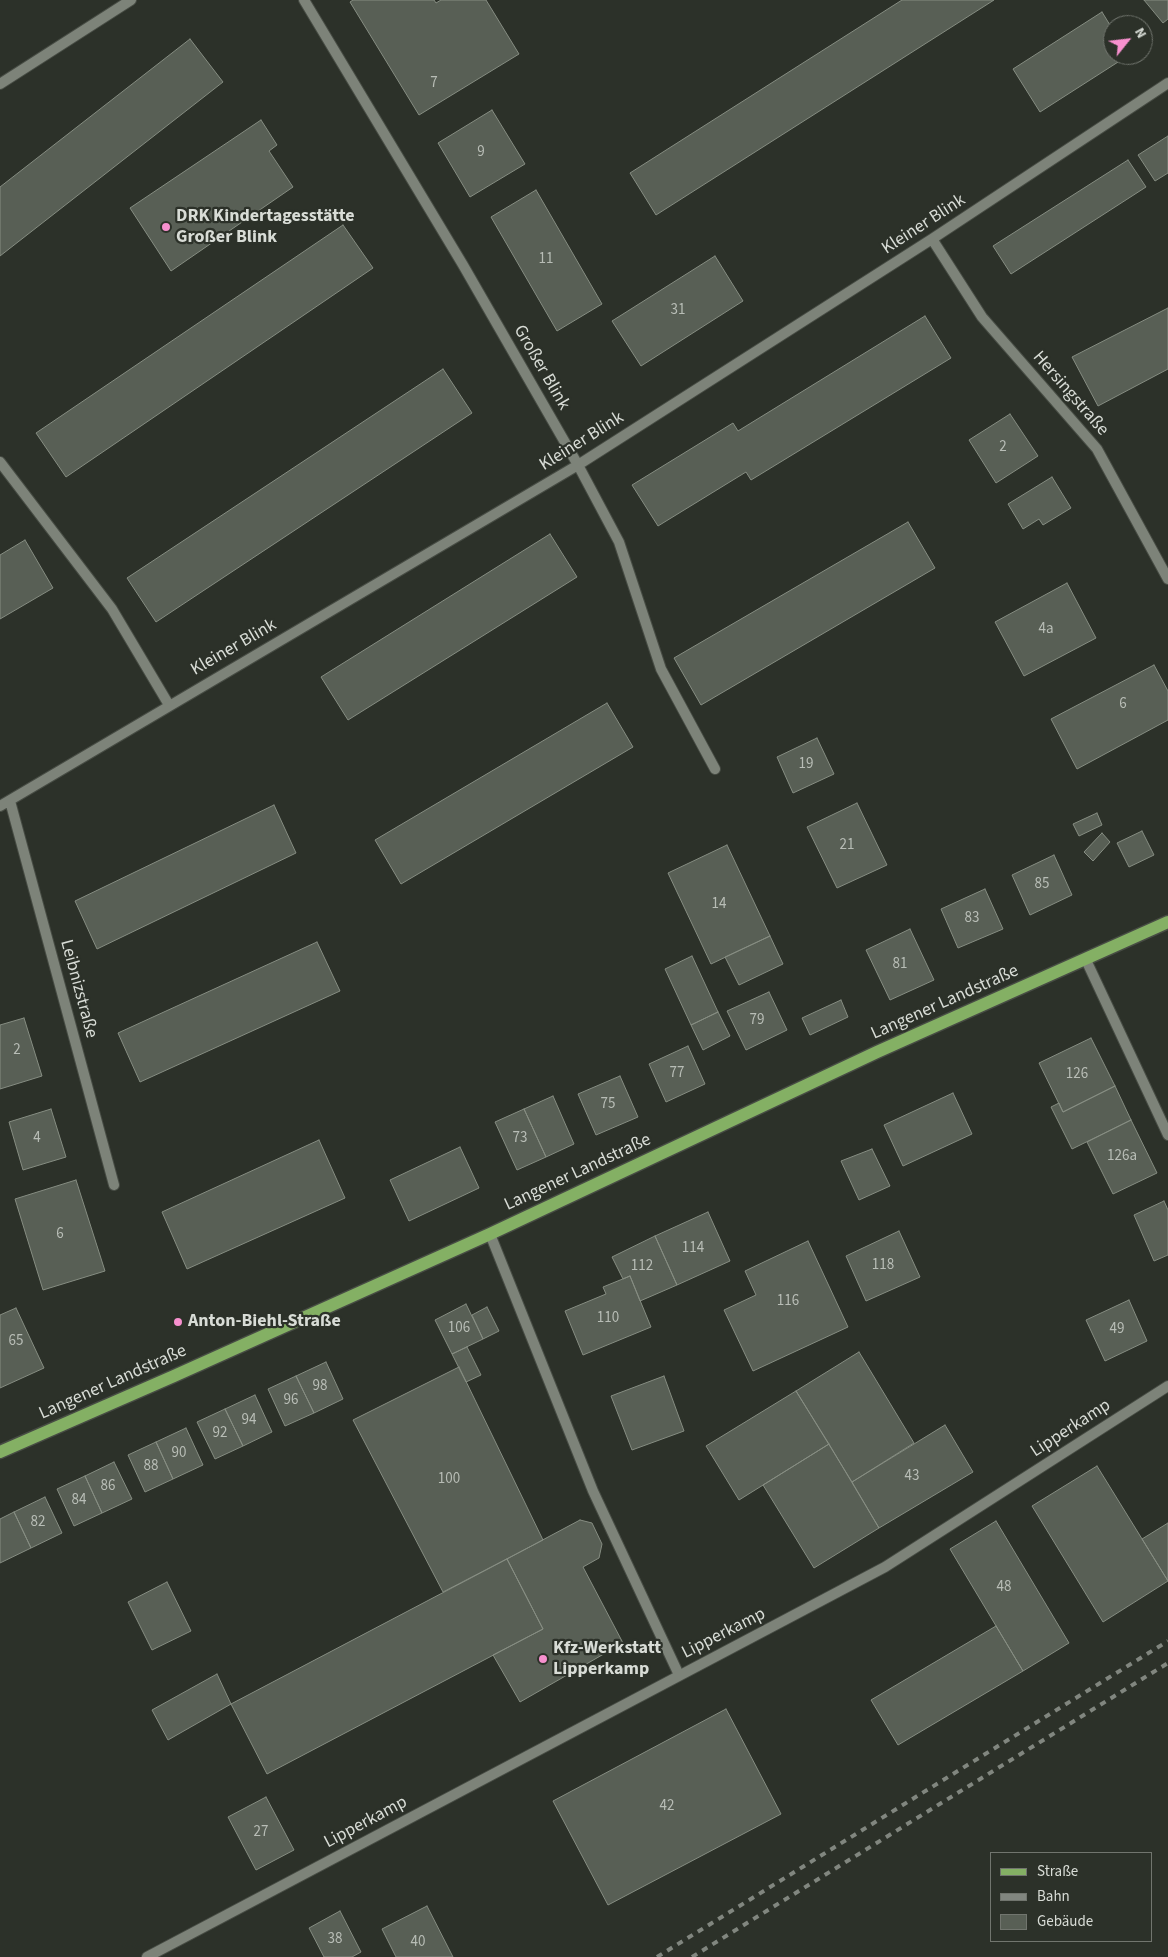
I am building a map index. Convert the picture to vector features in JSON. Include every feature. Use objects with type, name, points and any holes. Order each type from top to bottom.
[{"type":"main road","name":"Langener Landstraße","points":[[0,1452],[490,1234],[877,1052],[1168,922]]},
{"type":"street","points":[[0,84],[130,0]]},
{"type":"street","name":"Großer Blink","points":[[304,0],[463,265],[578,465],[619,542],[661,669],[715,769]]},
{"type":"street","name":"Kleiner Blink","points":[[0,806],[578,465],[932,239],[1168,83]]},
{"type":"street","name":"Hersingstraße","points":[[932,239],[982,317],[1097,449],[1168,580]]},
{"type":"street","points":[[0,462],[112,608],[169,705]]},
{"type":"street","name":"Leibnizstraße","points":[[10,801],[114,1185]]},
{"type":"street","points":[[1086,960],[1168,1135]]},
{"type":"street","points":[[490,1234],[593,1491],[679,1675]]},
{"type":"street","name":"Lipperkamp","points":[[147,1957],[885,1567],[1168,1386]]},
{"type":"building","points":[[353,0],[434,0],[436,3],[441,0],[486,0],[519,54],[419,115],[350,2]]},
{"type":"building","points":[[902,0],[994,0],[656,215],[630,173]]},
{"type":"building","points":[[1144,0],[1168,0],[1168,19],[1163,23]]},
{"type":"building","points":[[1102,12],[1104,15],[1103,65],[1113,65],[1040,112],[1013,69]]},
{"type":"building","points":[[190,39],[223,82],[0,256],[0,187]]},
{"type":"building","points":[[492,110],[525,164],[470,197],[438,143]]},
{"type":"building","points":[[261,120],[277,145],[269,151],[293,187],[171,271],[130,208]]},
{"type":"building","points":[[1168,136],[1168,173],[1155,181],[1138,155]]},
{"type":"building","points":[[1128,160],[1146,187],[1011,274],[993,246]]},
{"type":"building","points":[[536,190],[602,304],[557,331],[491,217]]},
{"type":"building","points":[[343,225],[373,268],[66,477],[36,433]]},
{"type":"building","points":[[715,256],[743,301],[641,366],[612,321]]},
{"type":"building","points":[[1168,308],[1168,369],[1098,406],[1072,357]]},
{"type":"building","points":[[925,316],[951,358],[751,480],[746,472],[658,526],[632,485],[733,423],[738,431]]},
{"type":"building","points":[[443,369],[472,413],[156,622],[127,578]]},
{"type":"building","points":[[1010,414],[1038,456],[996,483],[969,440]]},
{"type":"building","points":[[1052,477],[1071,508],[1043,525],[1039,519],[1023,529],[1008,504]]},
{"type":"building","points":[[908,522],[935,568],[701,705],[674,658]]},
{"type":"building","points":[[550,534],[577,577],[348,720],[321,677]]},
{"type":"building","points":[[25,540],[53,588],[0,619],[0,555]]},
{"type":"building","points":[[1067,583],[1096,638],[1024,676],[995,622]]},
{"type":"building","points":[[1154,665],[1168,691],[1168,720],[1077,769],[1051,719]]},
{"type":"building","points":[[607,703],[633,747],[401,884],[375,840]]},
{"type":"building","points":[[817,738],[834,774],[793,793],[777,757]]},
{"type":"building","points":[[857,803],[887,865],[837,888],[807,827]]},
{"type":"building","points":[[274,805],[296,853],[97,949],[75,901]]},
{"type":"building","points":[[1097,813],[1102,825],[1079,836],[1073,824]]},
{"type":"building","points":[[1142,831],[1154,855],[1129,867],[1117,843]]},
{"type":"building","points":[[1102,833],[1110,842],[1093,861],[1084,852]]},
{"type":"building","points":[[727,845],[770,936],[711,964],[668,873]]},
{"type":"building","points":[[1054,855],[1072,895],[1030,915],[1012,875]]},
{"type":"building","points":[[985,889],[1003,929],[958,948],[941,909]]},
{"type":"building","points":[[910,929],[934,980],[890,1000],[866,950]]},
{"type":"building","points":[[770,936],[783,964],[739,985],[725,957]]},
{"type":"building","points":[[317,942],[340,991],[140,1082],[118,1033]]},
{"type":"building","points":[[692,956],[718,1012],[691,1025],[665,969]]},
{"type":"building","points":[[769,992],[787,1030],[746,1050],[727,1011]]},
{"type":"building","points":[[841,1000],[848,1017],[810,1035],[802,1018]]},
{"type":"building","points":[[718,1012],[730,1036],[703,1050],[691,1025]]},
{"type":"building","points":[[24,1018],[42,1076],[0,1089],[0,1025]]},
{"type":"building","points":[[1091,1038],[1115,1086],[1063,1112],[1039,1063]]},
{"type":"building","points":[[688,1046],[705,1084],[666,1102],[649,1064]]},
{"type":"building","points":[[620,1076],[638,1117],[596,1135],[578,1094]]},
{"type":"building","points":[[1115,1086],[1131,1120],[1072,1149],[1051,1107],[1059,1103],[1063,1112]]},
{"type":"building","points":[[953,1093],[972,1134],[903,1166],[884,1125]]},
{"type":"building","points":[[553,1096],[574,1144],[546,1157],[524,1109]]},
{"type":"building","points":[[51,1109],[66,1157],[23,1170],[9,1122]]},
{"type":"building","points":[[524,1109],[546,1157],[517,1170],[495,1122]]},
{"type":"building","points":[[1131,1120],[1157,1173],[1113,1194],[1087,1142]]},
{"type":"building","points":[[319,1140],[345,1198],[187,1269],[162,1212]]},
{"type":"building","points":[[460,1147],[479,1188],[409,1221],[390,1180]]},
{"type":"building","points":[[872,1149],[890,1186],[859,1200],[841,1161]]},
{"type":"building","points":[[76,1180],[105,1271],[43,1290],[15,1199]]},
{"type":"building","points":[[1164,1201],[1168,1210],[1168,1255],[1154,1261],[1134,1215]]},
{"type":"building","points":[[708,1212],[730,1261],[677,1285],[655,1236]]},
{"type":"building","points":[[899,1231],[920,1277],[866,1301],[846,1256]]},
{"type":"building","points":[[655,1236],[677,1285],[640,1301],[630,1276],[623,1279],[612,1257]]},
{"type":"building","points":[[808,1241],[848,1327],[753,1371],[724,1310],[756,1295],[745,1271]]},
{"type":"building","points":[[630,1276],[651,1327],[583,1355],[565,1311],[606,1294],[603,1287]]},
{"type":"building","points":[[1129,1300],[1147,1341],[1105,1361],[1086,1320]]},
{"type":"building","points":[[466,1304],[483,1339],[452,1354],[435,1320]]},
{"type":"building","points":[[487,1307],[499,1331],[483,1339],[472,1315]]},
{"type":"building","points":[[16,1308],[44,1368],[0,1388],[0,1315]]},
{"type":"building","points":[[467,1347],[481,1375],[466,1382],[452,1354]]},
{"type":"building","points":[[859,1352],[914,1443],[852,1482],[796,1391]]},
{"type":"building","points":[[326,1362],[343,1399],[314,1413],[296,1376]]},
{"type":"building","points":[[459,1367],[543,1540],[443,1592],[353,1420]]},
{"type":"building","points":[[296,1376],[314,1413],[285,1426],[268,1389]]},
{"type":"building","points":[[664,1376],[684,1431],[632,1450],[611,1396]]},
{"type":"building","points":[[796,1391],[829,1444],[739,1500],[706,1446]]},
{"type":"building","points":[[255,1395],[272,1432],[243,1446],[225,1409]]},
{"type":"building","points":[[225,1409],[243,1446],[215,1459],[197,1422]]},
{"type":"building","points":[[945,1425],[973,1472],[879,1528],[852,1482]]},
{"type":"building","points":[[186,1428],[203,1465],[173,1479],[156,1442]]},
{"type":"building","points":[[156,1442],[173,1479],[145,1492],[128,1455]]},
{"type":"building","points":[[829,1444],[879,1528],[814,1568],[763,1485]]},
{"type":"building","points":[[114,1462],[132,1499],[102,1513],[85,1476]]},
{"type":"building","points":[[1097,1466],[1168,1581],[1103,1622],[1032,1506]]},
{"type":"building","points":[[85,1476],[102,1513],[74,1526],[57,1489]]},
{"type":"building","points":[[45,1497],[62,1533],[31,1548],[14,1512]]},
{"type":"building","points":[[14,1512],[31,1548],[0,1563],[0,1519]]},
{"type":"building","points":[[580,1520],[592,1523],[602,1544],[599,1558],[583,1567],[623,1643],[520,1702],[493,1655],[543,1629],[507,1559]]},
{"type":"building","points":[[996,1521],[1069,1643],[1023,1671],[950,1549]]},
{"type":"building","points":[[1168,1523],[1168,1581],[1142,1539]]},
{"type":"building","points":[[507,1559],[543,1629],[267,1774],[231,1704]]},
{"type":"building","points":[[167,1582],[191,1631],[152,1650],[128,1602]]},
{"type":"building","points":[[996,1626],[1023,1671],[898,1745],[871,1700]]},
{"type":"building","points":[[217,1674],[231,1704],[168,1740],[152,1710]]},
{"type":"building","points":[[726,1709],[781,1814],[608,1905],[553,1801]]},
{"type":"building","points":[[266,1797],[294,1850],[256,1870],[228,1817]]},
{"type":"building","points":[[427,1906],[453,1957],[396,1957],[382,1929]]},
{"type":"building","points":[[340,1911],[361,1952],[352,1957],[324,1957],[309,1928]]},
{"type":"railway","points":[[657,1957],[1168,1641]]},
{"type":"railway","points":[[692,1957],[1168,1663]]},
{"type":"place","name":"DRK Kindertagesstätte Großer Blink","points":[[166,227]]},
{"type":"place","name":"Anton-Biehl-Straße","points":[[178,1322]]},
{"type":"place","name":"Kfz-Werkstatt Lipperkamp","points":[[543,1659]]}]
